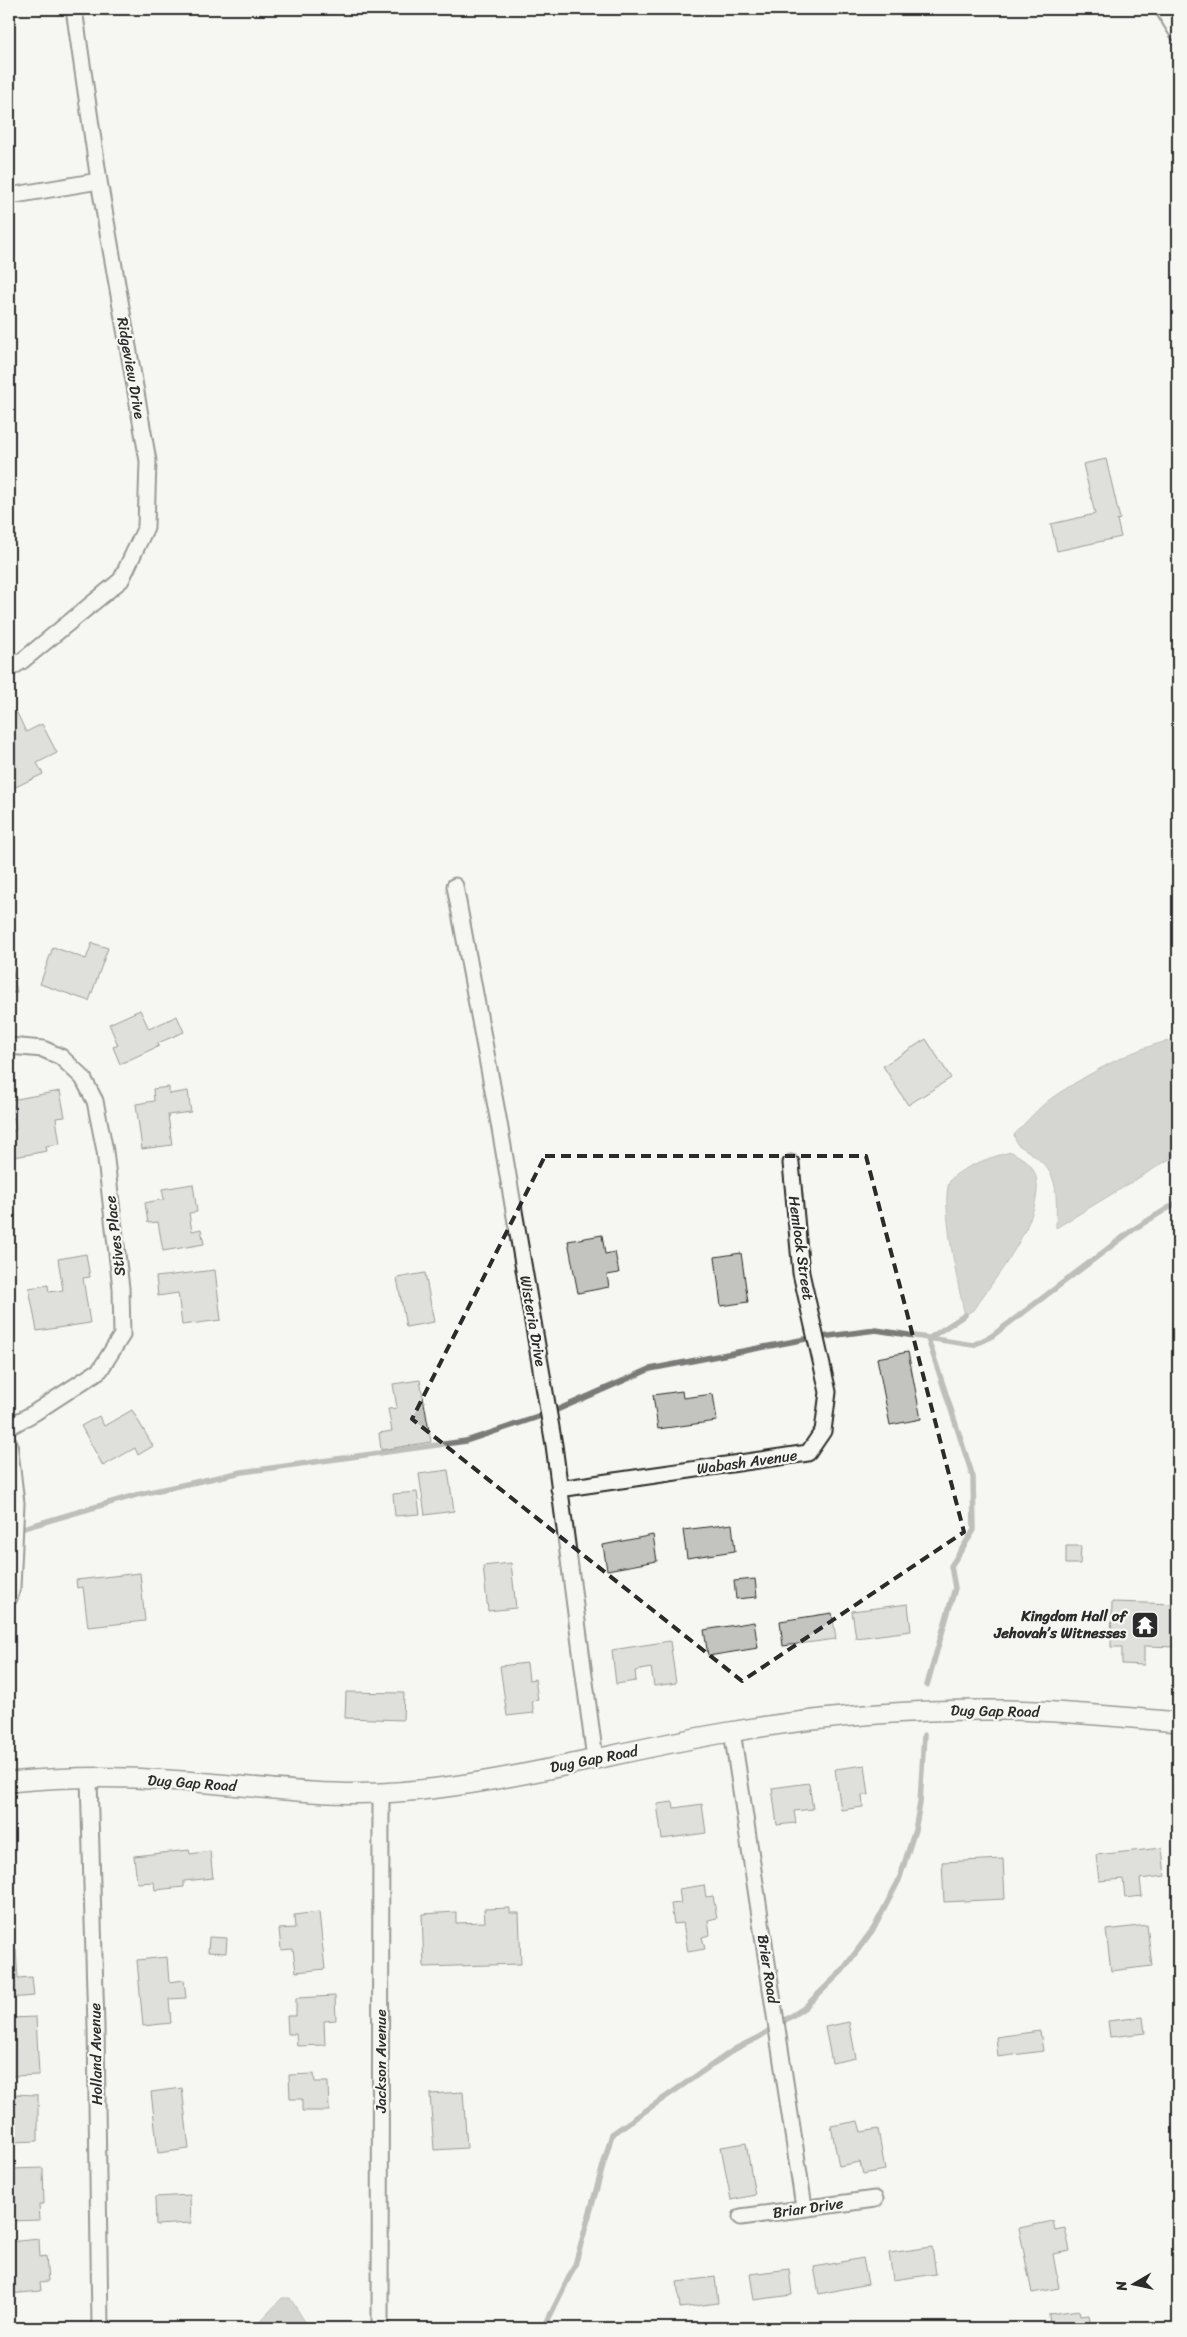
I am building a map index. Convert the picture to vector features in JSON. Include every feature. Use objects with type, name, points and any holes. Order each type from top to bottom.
[{"type":"street","name":"Ridgeview Drive","points":[[9,669],[121,580],[146,527],[148,461],[99,181],[74,9]]},
{"type":"street","points":[[1163,9],[1178,33]]},
{"type":"street","points":[[9,196],[99,181]]},
{"type":"street","name":"Wisteria Drive","points":[[455,886],[554,1444],[595,1759]]},
{"type":"street","name":"Stives Place","points":[[9,1046],[43,1050],[61,1056],[82,1078],[95,1101],[106,1151],[120,1278],[122,1335],[100,1370],[9,1427]]},
{"type":"street","name":"Hemlock Street","points":[[790,1163],[801,1273],[815,1332]]},
{"type":"street","name":"Wabash Avenue","points":[[559,1489],[808,1453],[823,1431],[828,1392],[815,1332]]},
{"type":"street","points":[[9,1443],[16,1504],[13,1580],[9,1598]]},
{"type":"street","name":"Dug Gap Road","points":[[9,1779],[165,1779],[316,1792],[381,1793],[478,1782],[732,1731],[856,1716],[932,1711],[1009,1710],[1178,1722]]},
{"type":"street","name":"Brier Road","points":[[732,1731],[804,2207]]},
{"type":"street","name":"Holland Avenue","points":[[89,1779],[96,2027],[100,2328]]},
{"type":"street","name":"Jackson Avenue","points":[[380,2328],[381,1793]]},
{"type":"street","name":"Briar Drive","points":[[741,2217],[804,2207],[875,2199]]},
{"type":"highlighted area","points":[[545,1156],[866,1156],[964,1532],[742,1681],[412,1419]]},
{"type":"shaded area","points":[[1178,1040],[1178,1154],[1056,1228],[1056,1199],[1053,1178],[1041,1161],[1017,1144],[1014,1135],[1048,1101],[1080,1080],[1113,1062],[1148,1047]]},
{"type":"shaded area","points":[[1012,1152],[1031,1166],[1037,1182],[1036,1200],[1030,1220],[1020,1241],[973,1310],[965,1315],[948,1225],[947,1191],[950,1181],[960,1172],[988,1159]]},
{"type":"shaded area","points":[[282,2298],[290,2298],[309,2328],[254,2328]]},
{"type":"building","points":[[1106,459],[1120,519],[1117,520],[1121,537],[1057,551],[1051,524],[1095,514],[1083,464]]},
{"type":"building","points":[[17,713],[26,732],[42,724],[57,753],[37,763],[43,774],[9,790],[9,717]]},
{"type":"building","points":[[92,943],[108,948],[89,1001],[40,984],[53,947],[86,959]]},
{"type":"building","points":[[9,952],[17,992],[9,994]]},
{"type":"building","points":[[140,1010],[149,1029],[177,1016],[184,1032],[158,1043],[159,1046],[120,1064],[113,1047],[118,1045],[109,1024]]},
{"type":"building","points":[[926,1039],[951,1078],[908,1105],[883,1066]]},
{"type":"building","points":[[169,1087],[169,1094],[188,1091],[191,1112],[168,1115],[172,1145],[142,1149],[136,1104],[154,1101],[153,1089]]},
{"type":"building","points":[[60,1091],[65,1117],[56,1118],[60,1144],[46,1146],[47,1151],[9,1158],[9,1132],[16,1130],[11,1100]]},
{"type":"building","points":[[193,1184],[197,1212],[189,1213],[192,1231],[201,1229],[204,1244],[163,1251],[158,1222],[148,1223],[145,1203],[164,1199],[162,1189]]},
{"type":"building","points":[[602,1235],[605,1254],[615,1252],[619,1273],[607,1275],[609,1287],[578,1293],[568,1241]]},
{"type":"building","points":[[741,1253],[748,1302],[721,1306],[715,1257]]},
{"type":"building","points":[[86,1254],[90,1277],[83,1278],[90,1323],[37,1331],[29,1288],[48,1285],[49,1292],[63,1290],[58,1259]]},
{"type":"building","points":[[215,1270],[221,1320],[182,1325],[178,1293],[158,1296],[156,1277]]},
{"type":"building","points":[[425,1273],[434,1322],[406,1327],[397,1278]]},
{"type":"building","points":[[908,1352],[921,1419],[890,1425],[877,1358]]},
{"type":"building","points":[[420,1380],[431,1442],[381,1450],[379,1433],[392,1431],[388,1409],[397,1408],[393,1384]]},
{"type":"building","points":[[682,1391],[683,1398],[713,1394],[717,1421],[658,1429],[653,1395]]},
{"type":"building","points":[[132,1410],[153,1446],[138,1455],[135,1448],[103,1466],[81,1426],[99,1416],[104,1426]]},
{"type":"building","points":[[448,1470],[454,1511],[425,1515],[419,1474]]},
{"type":"building","points":[[417,1492],[420,1514],[395,1516],[393,1494]]},
{"type":"building","points":[[732,1524],[735,1551],[687,1558],[683,1530]]},
{"type":"building","points":[[653,1535],[657,1561],[607,1570],[603,1545]]},
{"type":"building","points":[[1066,1546],[1081,1546],[1080,1564],[1066,1564]]},
{"type":"building","points":[[511,1563],[516,1608],[488,1611],[483,1566]]},
{"type":"building","points":[[140,1573],[145,1621],[88,1627],[83,1587],[77,1588],[76,1580]]},
{"type":"building","points":[[755,1579],[757,1597],[736,1599],[734,1581]]},
{"type":"building","name":"Kingdom Hall of Jehovah’s Witnesses","points":[[1112,1602],[1178,1604],[1178,1647],[1144,1646],[1144,1665],[1122,1664],[1122,1647],[1111,1647]]},
{"type":"building","points":[[908,1604],[911,1631],[856,1638],[852,1611]]},
{"type":"building","points":[[832,1613],[836,1639],[783,1646],[780,1621]]},
{"type":"building","points":[[754,1622],[758,1648],[708,1656],[704,1630]]},
{"type":"building","points":[[670,1641],[676,1683],[654,1686],[651,1668],[635,1671],[636,1681],[616,1684],[612,1650]]},
{"type":"building","points":[[527,1663],[529,1680],[535,1679],[538,1700],[532,1701],[534,1713],[507,1716],[500,1666]]},
{"type":"building","points":[[346,1692],[404,1693],[403,1720],[345,1718]]},
{"type":"building","points":[[865,1765],[869,1795],[862,1795],[863,1807],[841,1810],[835,1769]]},
{"type":"building","points":[[809,1783],[813,1809],[794,1811],[796,1823],[777,1825],[772,1788]]},
{"type":"building","points":[[673,1802],[674,1808],[702,1804],[706,1833],[662,1839],[657,1804]]},
{"type":"building","points":[[1162,1848],[1165,1876],[1140,1879],[1142,1896],[1125,1898],[1123,1879],[1099,1881],[1096,1855]]},
{"type":"building","points":[[189,1850],[190,1854],[210,1851],[213,1878],[184,1881],[184,1887],[155,1890],[154,1882],[137,1883],[134,1856]]},
{"type":"building","points":[[1003,1859],[1005,1899],[944,1902],[942,1862]]},
{"type":"building","points":[[704,1885],[706,1897],[713,1896],[717,1918],[708,1920],[710,1935],[702,1937],[705,1949],[688,1952],[683,1923],[674,1924],[671,1904],[681,1903],[679,1889]]},
{"type":"building","points":[[510,1908],[510,1913],[519,1913],[521,1964],[424,1967],[422,1914],[456,1912],[456,1923],[485,1922],[484,1909]]},
{"type":"building","points":[[319,1912],[325,1969],[296,1972],[293,1949],[281,1950],[279,1929],[295,1928],[294,1915]]},
{"type":"building","points":[[1147,1925],[1152,1966],[1111,1971],[1106,1930]]},
{"type":"building","points":[[209,1937],[227,1938],[226,1953],[208,1952]]},
{"type":"building","points":[[9,1950],[16,1950],[18,1978],[32,1977],[34,1996],[9,1998]]},
{"type":"building","points":[[167,1957],[169,1982],[184,1980],[186,1998],[169,1999],[171,2023],[143,2026],[137,1960]]},
{"type":"building","points":[[335,1996],[336,2020],[324,2021],[325,2045],[297,2046],[296,2034],[288,2034],[287,2016],[296,2016],[296,1998]]},
{"type":"building","points":[[36,2017],[39,2075],[10,2076],[9,2018]]},
{"type":"building","points":[[1143,2017],[1145,2033],[1110,2037],[1108,2021]]},
{"type":"building","points":[[849,2022],[856,2058],[832,2063],[825,2027]]},
{"type":"building","points":[[1040,2031],[1043,2051],[998,2057],[996,2037]]},
{"type":"building","points":[[314,2074],[315,2082],[328,2082],[329,2111],[302,2111],[302,2099],[290,2099],[289,2075]]},
{"type":"building","points":[[182,2088],[189,2149],[158,2153],[151,2092]]},
{"type":"building","points":[[463,2092],[467,2148],[434,2150],[430,2094]]},
{"type":"building","points":[[11,2094],[38,2095],[38,2141],[11,2142]]},
{"type":"building","points":[[858,2121],[861,2132],[878,2129],[885,2170],[863,2174],[860,2162],[839,2166],[831,2126]]},
{"type":"building","points":[[746,2143],[755,2195],[731,2200],[721,2147]]},
{"type":"building","points":[[43,2168],[44,2204],[39,2204],[40,2220],[10,2221],[9,2169]]},
{"type":"building","points":[[190,2195],[191,2223],[156,2225],[155,2197]]},
{"type":"building","points":[[1053,2221],[1055,2230],[1065,2228],[1070,2251],[1053,2254],[1059,2288],[1032,2293],[1019,2228]]},
{"type":"building","points":[[39,2239],[40,2257],[46,2256],[48,2281],[40,2282],[41,2291],[9,2294],[9,2275],[12,2275],[9,2242]]},
{"type":"building","points":[[932,2247],[936,2274],[893,2280],[889,2253]]},
{"type":"building","points":[[863,2258],[868,2284],[819,2294],[814,2267]]},
{"type":"building","points":[[789,2269],[792,2295],[754,2300],[750,2274]]},
{"type":"building","points":[[715,2277],[718,2303],[680,2308],[677,2282]]},
{"type":"building","points":[[1079,2310],[1080,2316],[1089,2315],[1091,2328],[1050,2328],[1049,2314]]},
{"type":"waterway","points":[[17,1530],[136,1495],[242,1472],[466,1441],[550,1413],[650,1369],[806,1339],[876,1330],[973,1345],[992,1336],[1134,1229],[1178,1202]]},
{"type":"waterway","points":[[928,1339],[965,1315]]},
{"type":"waterway","points":[[927,1685],[955,1588],[951,1566],[974,1530],[973,1477],[928,1339]]},
{"type":"waterway","points":[[544,2328],[575,2265],[612,2134],[735,2049],[759,2037],[804,2008],[842,1971],[874,1928],[899,1880],[915,1830],[920,1803],[924,1735]]},
{"type":"place","name":"Kingdom Hall of Jehovah’s Witnesses","points":[[1145,1625]]}]
